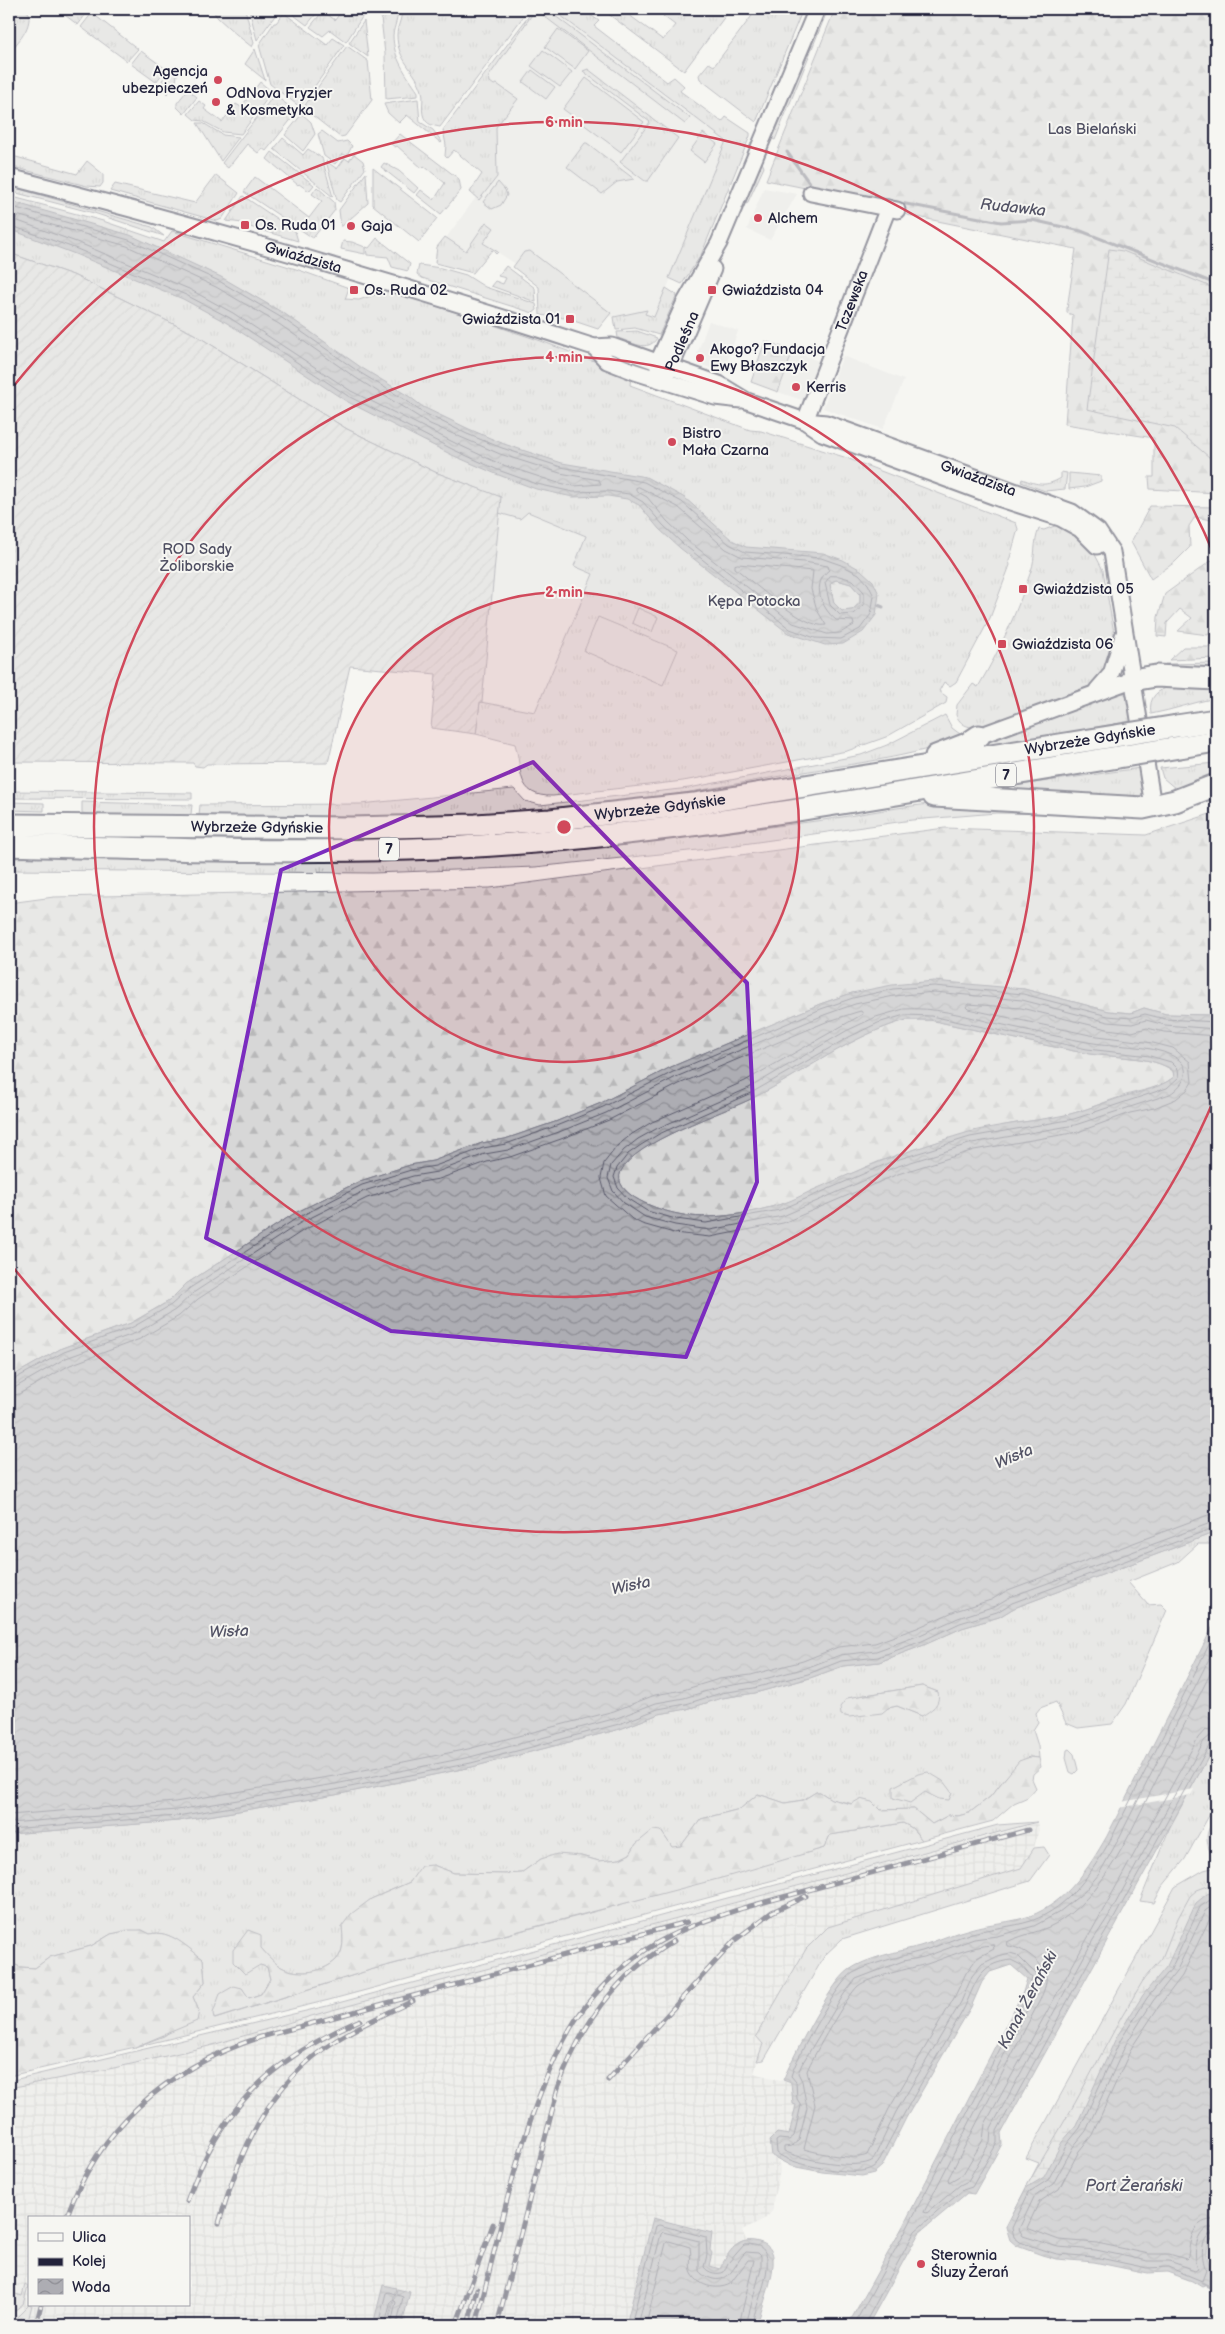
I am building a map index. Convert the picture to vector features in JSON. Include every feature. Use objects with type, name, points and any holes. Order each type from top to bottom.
[{"type":"highway","points":[[1132,680],[1156,676],[1216,679]]},
{"type":"highway","name":"Wybrzeże Gdyńskie","points":[[9,825],[293,828],[476,825],[550,820],[676,806],[1216,720]]},
{"type":"highway","points":[[892,772],[967,744],[978,736]]},
{"type":"highway","name":"Wybrzeże Gdyńskie","points":[[9,844],[353,850],[488,845],[645,831],[1216,741]]},
{"type":"highway","points":[[894,793],[1134,808],[1176,801],[1216,785]]},
{"type":"highway","points":[[9,851],[76,846]]},
{"type":"street","name":"Podleśna","points":[[660,379],[684,304],[719,243],[817,9]]},
{"type":"street","name":"Gwiaździsta","points":[[9,177],[429,294],[594,347],[612,346],[719,384],[748,401],[805,421],[826,423],[1064,508],[1093,526],[1104,538],[1112,552],[1153,806]]},
{"type":"street","name":"Tczewska","points":[[805,421],[893,209],[811,193]]},
{"type":"street","name":"Gwiaździsta","points":[[594,347],[607,361],[715,397],[748,401]]},
{"type":"street","name":"Gwiaździsta","points":[[805,421],[822,433],[1060,518],[1080,529],[1093,540],[1116,577]]},
{"type":"street","points":[[1018,493],[1026,507]]},
{"type":"street","points":[[1096,692],[1111,674],[1125,631]]},
{"type":"street","points":[[978,736],[1132,680]]},
{"type":"highlighted area","points":[[533,762],[747,983],[757,1182],[686,1357],[391,1331],[206,1238],[281,870]]},
{"type":"shaded area","points":[[536,9],[552,9],[726,141],[650,330],[578,305],[476,238],[466,251],[446,238],[494,173],[473,94]]},
{"type":"shaded area","points":[[764,188],[797,194],[770,240],[747,229]]},
{"type":"shaded area","points":[[709,321],[738,331],[723,372],[699,364],[696,357]]},
{"type":"shaded area","points":[[793,351],[821,362],[805,401],[778,392]]},
{"type":"shaded area","points":[[843,356],[904,380],[883,429],[823,408]]},
{"type":"shaded area","points":[[528,512],[587,536],[593,574],[535,713],[482,702],[499,513],[520,519]]},
{"type":"shaded area","points":[[1037,1823],[1039,1829],[1034,1848],[1021,1868],[828,1927],[756,2036],[763,2044],[754,2073],[791,2083],[793,2103],[796,2104],[789,2136],[778,2133],[772,2156],[779,2162],[780,2171],[773,2201],[773,2210],[766,2218],[742,2230],[746,2240],[734,2247],[724,2258],[720,2269],[709,2266],[712,2253],[653,2218],[626,2325],[9,2325],[9,2088],[114,2068],[209,2046],[325,2012]]},
{"type":"green space","points":[[9,9],[24,9],[29,13],[29,19],[26,30],[9,53]]},
{"type":"green space","points":[[63,9],[86,9],[88,11],[78,25],[61,12]]},
{"type":"green space","points":[[211,9],[245,9],[254,43],[252,47],[218,18]]},
{"type":"green space","points":[[249,9],[275,9],[274,11],[277,13],[257,40]]},
{"type":"green space","points":[[286,9],[320,9],[307,25]]},
{"type":"green space","points":[[343,9],[363,9],[364,14],[346,42],[330,30],[323,36],[310,27],[323,11],[335,20]]},
{"type":"green space","points":[[380,9],[397,9],[397,19],[393,35],[395,51],[401,65],[418,92],[418,96],[386,99],[385,54]]},
{"type":"green space","points":[[401,9],[529,9],[440,127],[426,121],[422,110],[422,91],[416,77],[400,52],[397,35]]},
{"type":"green space","points":[[534,9],[536,9],[489,76],[490,82],[494,85],[497,84],[518,99],[496,127],[497,177],[479,200],[470,192],[482,174],[454,150],[447,158],[445,156],[446,145],[443,130]]},
{"type":"green space","points":[[543,9],[546,9],[690,118],[685,124],[540,13]]},
{"type":"green space","points":[[552,9],[582,9],[599,21],[594,26],[667,82],[674,77],[684,86],[680,91],[722,122],[726,117],[750,133],[701,255],[682,284],[669,278],[726,141]]},
{"type":"green space","points":[[606,9],[621,9],[663,40],[675,25],[663,16],[669,9],[726,9],[729,11],[684,71],[607,13]]},
{"type":"green space","points":[[757,9],[803,9],[756,122],[700,79],[699,75],[709,63],[714,66]]},
{"type":"green space","points":[[823,9],[828,9],[775,140],[769,137]]},
{"type":"green space","name":"Las Bielański","points":[[835,9],[1216,9],[1216,493],[1150,489],[1149,477],[1154,477],[1154,438],[1065,424],[1073,315],[1067,313],[1067,309],[1076,249],[898,213],[859,199],[766,180]]},
{"type":"green space","points":[[92,13],[138,49],[127,61],[81,27]]},
{"type":"green space","points":[[284,13],[327,45],[333,38],[344,45],[300,107],[270,84],[259,45],[274,23]]},
{"type":"green space","points":[[364,21],[368,57],[349,43]]},
{"type":"green space","points":[[558,29],[588,51],[575,69],[545,47]]},
{"type":"green space","points":[[347,46],[368,61],[372,100],[345,136],[340,137],[303,108]]},
{"type":"green space","points":[[255,49],[265,80],[245,64]]},
{"type":"green space","points":[[543,50],[572,72],[560,87],[531,66]]},
{"type":"green space","points":[[141,51],[166,69],[156,82],[131,64]]},
{"type":"green space","points":[[172,69],[177,74],[176,82],[167,94],[162,80]]},
{"type":"green space","points":[[588,69],[678,138],[648,181],[645,181],[620,162],[650,122],[583,71]]},
{"type":"green space","points":[[532,70],[555,87],[546,99],[523,82]]},
{"type":"green space","points":[[586,78],[644,122],[621,152],[563,109]]},
{"type":"green space","points":[[260,82],[272,92],[241,134],[223,132],[203,121],[195,120],[188,114],[199,101],[206,106],[204,109],[222,122],[236,104],[241,107]]},
{"type":"green space","points":[[193,83],[197,86],[192,93],[197,97],[184,114],[177,107],[177,103]]},
{"type":"green space","points":[[274,95],[297,112],[266,151],[262,148],[258,153],[247,144],[228,168],[222,163]]},
{"type":"green space","points":[[418,99],[420,122],[433,130],[441,143],[407,115],[399,123],[388,113],[384,104]]},
{"type":"green space","points":[[302,114],[311,122],[315,134],[303,151],[285,135]]},
{"type":"green space","points":[[197,123],[203,123],[223,135],[239,137],[221,161]]},
{"type":"green space","points":[[322,131],[338,143],[347,141],[352,146],[347,156],[343,154],[335,164],[324,156],[318,134]]},
{"type":"green space","points":[[703,133],[717,144],[704,162],[690,151]]},
{"type":"green space","points":[[400,134],[459,179],[461,190],[441,214],[417,195],[421,190],[434,200],[445,183],[424,166],[422,168],[397,146],[395,147],[391,144]]},
{"type":"green space","points":[[283,138],[303,155],[308,149],[322,158],[333,197],[274,149]]},
{"type":"green space","points":[[585,143],[634,179],[617,182],[602,194],[567,167]]},
{"type":"green space","points":[[272,152],[314,185],[309,191],[298,185],[267,159]]},
{"type":"green space","points":[[354,154],[363,161],[365,169],[340,202],[337,200],[326,161],[337,169],[345,158],[349,161]]},
{"type":"green space","points":[[9,155],[77,174],[87,161],[103,174],[103,183],[100,187],[87,186],[9,166]]},
{"type":"green space","points":[[760,158],[764,167],[747,204],[742,201]]},
{"type":"green space","points":[[384,163],[399,171],[418,188],[414,193],[381,167]]},
{"type":"green space","points":[[373,168],[437,218],[419,242],[373,205]]},
{"type":"green space","points":[[366,173],[368,203],[341,227],[339,210]]},
{"type":"green space","points":[[216,175],[239,193],[222,219],[217,221],[110,191],[115,184],[195,203]]},
{"type":"green space","points":[[255,177],[309,218],[322,201],[312,194],[317,187],[334,202],[335,210],[313,238],[244,192]]},
{"type":"green space","points":[[498,182],[507,195],[501,205],[492,209],[483,202]]},
{"type":"green space","points":[[9,186],[152,227],[164,236],[94,213],[9,191]]},
{"type":"green space","name":"Kępa Potocka","points":[[9,196],[103,221],[164,242],[172,231],[296,269],[349,288],[345,299],[359,300],[389,290],[541,341],[631,375],[630,385],[750,430],[761,431],[844,457],[1016,523],[1018,529],[1009,561],[1010,565],[990,618],[956,682],[950,686],[944,682],[939,691],[947,697],[946,703],[886,737],[847,751],[683,781],[553,796],[532,792],[526,787],[523,780],[515,744],[476,734],[480,702],[535,712],[593,574],[574,566],[586,536],[528,512],[520,519],[499,513],[500,497],[435,472],[347,429],[194,334],[73,275],[9,253]]},
{"type":"green space","points":[[243,196],[295,231],[298,241],[250,227],[251,224],[226,221]]},
{"type":"green space","points":[[486,222],[494,228],[483,243],[498,252],[496,254],[492,250],[473,273],[435,263],[437,247],[445,237],[466,251]]},
{"type":"green space","points":[[377,238],[410,264],[408,271],[392,267],[388,257],[367,255],[366,247],[369,248]]},
{"type":"green space","points":[[343,241],[365,247],[365,254],[341,249]]},
{"type":"green space","points":[[1109,249],[1123,251],[1216,289],[1216,463],[1175,428],[1087,409]]},
{"type":"green space","points":[[530,251],[611,313],[598,329],[565,316],[564,318],[540,315],[539,287],[513,267],[524,252]]},
{"type":"green space","name":"ROD Sady Żoliborskie","points":[[9,253],[73,275],[194,334],[347,429],[435,472],[501,497],[482,702],[480,702],[476,734],[431,728],[436,674],[350,666],[328,763],[207,764],[203,767],[195,766],[193,763],[9,762]]},
{"type":"green space","points":[[419,265],[441,268],[466,275],[485,287],[536,304],[537,310],[533,313],[422,278],[417,274]]},
{"type":"green space","points":[[506,266],[535,288],[536,302],[491,286],[495,281],[503,284],[506,278],[498,276]]},
{"type":"green space","points":[[666,288],[677,295],[659,335],[635,328],[616,330],[614,317],[647,310],[645,314],[654,317]]},
{"type":"green space","points":[[637,331],[657,338],[649,345],[644,346],[618,338],[617,332]]},
{"type":"green space","points":[[765,341],[793,351],[778,392],[751,382]]},
{"type":"green space","points":[[1061,472],[1067,473],[1065,489],[1045,491],[1021,482],[1022,479],[1037,484],[1051,483],[1061,478]]},
{"type":"green space","points":[[1069,473],[1101,476],[1101,481],[1085,487],[1069,489]]},
{"type":"green space","points":[[1150,506],[1216,507],[1216,521],[1195,517],[1189,526],[1190,547],[1175,562],[1151,579],[1131,542]]},
{"type":"green space","points":[[1060,524],[1090,545],[1103,570],[1115,639],[1110,665],[1095,684],[985,727],[964,725],[956,715],[957,705],[973,684],[978,687],[1008,630],[1031,571],[1039,529],[1044,530]]},
{"type":"green space","points":[[1215,558],[1216,628],[1212,627],[1208,635],[1178,631],[1192,618],[1180,609],[1167,623],[1166,637],[1157,636],[1158,617],[1165,594]]},
{"type":"green space","points":[[837,580],[851,584],[860,594],[860,603],[852,610],[842,611],[834,603],[830,585],[833,581]]},
{"type":"green space","points":[[638,608],[658,617],[652,632],[632,623]]},
{"type":"green space","points":[[598,617],[678,650],[663,685],[584,651]]},
{"type":"green space","points":[[1183,647],[1216,647],[1216,658],[1169,660]]},
{"type":"green space","points":[[1216,663],[1216,674],[1166,670],[1165,664]]},
{"type":"green space","points":[[1184,685],[1216,685],[1216,698],[1151,714],[1151,702],[1155,694],[1163,689]]},
{"type":"green space","points":[[1120,691],[1128,696],[1131,721],[957,752]]},
{"type":"green space","points":[[945,715],[952,728],[964,737],[903,755],[641,800],[492,814],[444,816],[203,818],[199,815],[200,805],[360,804],[514,789],[525,801],[540,805],[689,788],[861,755],[887,745]]},
{"type":"green space","points":[[1216,763],[1216,780],[1176,789],[1163,778],[1160,768]]},
{"type":"green space","points":[[1140,768],[1144,791],[1137,800],[978,791]]},
{"type":"green space","points":[[9,791],[192,793],[192,799],[9,798]]},
{"type":"green space","points":[[9,802],[44,803],[44,811],[9,810]]},
{"type":"green space","points":[[82,802],[192,805],[191,814],[187,817],[104,816],[82,813]]},
{"type":"green space","points":[[930,804],[1093,814],[996,813],[912,820],[708,849],[535,867],[373,873],[9,870],[9,858],[120,857],[399,860],[498,855],[628,844],[715,834]]},
{"type":"green space","points":[[1216,812],[1216,1020],[1208,1015],[1166,1014],[1144,1008],[1131,1013],[1109,1011],[1024,989],[980,987],[852,993],[820,1004],[671,1067],[601,1103],[555,1122],[505,1139],[482,1143],[433,1161],[410,1165],[360,1181],[295,1213],[186,1284],[169,1301],[131,1323],[62,1348],[9,1378],[9,903],[54,897],[490,888],[945,828],[1146,835]]},
{"type":"green space","points":[[906,1020],[930,1020],[1094,1055],[1154,1062],[1173,1071],[1174,1077],[1156,1087],[1066,1115],[1014,1123],[922,1147],[865,1167],[792,1201],[728,1216],[703,1217],[678,1214],[639,1200],[623,1187],[620,1180],[621,1171],[629,1160],[643,1149],[681,1129],[753,1098],[866,1035]]},
{"type":"green space","points":[[1216,1532],[1216,1544],[1198,1544],[1178,1562],[1128,1582],[1148,1605],[1161,1604],[1167,1610],[1126,1704],[1112,1724],[1078,1728],[1066,1723],[1056,1702],[1040,1708],[1036,1713],[1038,1722],[1033,1730],[1038,1746],[1039,1758],[1030,1757],[1006,1777],[990,1797],[969,1813],[958,1816],[949,1815],[932,1824],[914,1809],[880,1810],[831,1799],[820,1792],[816,1792],[803,1800],[785,1803],[758,1794],[740,1809],[701,1819],[681,1846],[672,1848],[661,1831],[636,1844],[630,1854],[620,1859],[599,1861],[581,1856],[541,1859],[521,1873],[505,1874],[454,1873],[433,1865],[410,1882],[371,1899],[342,1926],[343,1944],[341,1952],[330,1965],[316,1971],[292,1971],[278,1965],[261,1948],[260,1965],[267,1967],[270,1979],[261,1994],[248,1998],[242,1988],[215,2019],[370,1970],[582,1915],[824,1848],[830,1835],[903,1823],[912,1828],[922,1840],[329,2000],[135,2047],[164,2036],[199,2011],[193,1997],[205,1982],[203,1959],[178,1941],[165,1934],[150,1934],[142,1930],[111,1934],[91,1946],[50,1957],[35,1968],[20,1967],[9,1962],[9,1834],[178,1821],[335,1795],[472,1767],[620,1729],[659,1714],[687,1709],[722,1698],[755,1693],[810,1678],[843,1666],[879,1662],[962,1628],[999,1617],[1014,1608]],"holes":[[[922,1686],[938,1692],[922,1716],[897,1706],[888,1708],[847,1698]]]},
{"type":"green space","points":[[922,1686],[938,1692],[939,1697],[937,1704],[922,1716],[897,1706],[888,1708],[882,1713],[849,1717],[841,1715],[840,1707],[847,1698]]},
{"type":"green space","points":[[1216,1743],[1216,1803],[1185,1859],[1162,1887],[1154,1903],[1140,1901],[1170,1827]]},
{"type":"green space","points":[[1069,1749],[1074,1754],[1078,1770],[1074,1774],[1070,1772],[1066,1758],[1067,1750]]},
{"type":"green space","points":[[1030,1757],[1039,1758],[1041,1767],[1033,1774],[1032,1779],[1036,1788],[1028,1797],[1014,1803],[993,1821],[922,1840],[912,1828],[903,1823],[830,1835],[824,1848],[729,1876],[370,1970],[214,2019],[213,2013],[220,1994],[234,1986],[242,1988],[249,1998],[261,1994],[270,1979],[267,1967],[260,1965],[245,1974],[233,1962],[233,1950],[248,1930],[261,1935],[261,1948],[278,1965],[292,1971],[316,1971],[330,1965],[339,1956],[343,1944],[342,1926],[351,1914],[371,1899],[410,1882],[421,1866],[433,1865],[454,1873],[505,1874],[521,1873],[541,1859],[557,1854],[581,1856],[599,1861],[620,1859],[630,1854],[636,1844],[653,1830],[661,1831],[672,1847],[681,1846],[701,1819],[740,1809],[758,1794],[785,1803],[803,1800],[816,1792],[820,1792],[831,1799],[851,1804],[860,1799],[872,1802],[880,1810],[914,1809],[932,1824],[949,1815],[958,1816],[969,1813],[990,1797],[1019,1761]]},
{"type":"green space","points":[[928,1772],[943,1781],[952,1793],[949,1800],[939,1799],[925,1792],[910,1803],[893,1798],[893,1787],[918,1774]]},
{"type":"green space","points":[[1216,1815],[1216,1858],[1212,1857],[1207,1835]]},
{"type":"green space","points":[[1037,1822],[325,2012],[209,2046],[114,2068],[9,2088],[9,2081],[327,2006],[998,1825]]},
{"type":"green space","points":[[1044,1847],[1049,1855],[1030,1881],[842,1939],[825,1955],[764,2060],[757,2061],[763,2044],[756,2036],[806,1949],[828,1927],[1021,1868],[1034,1848]]},
{"type":"green space","points":[[1216,1867],[1216,1891],[1026,2188],[1039,2163],[1026,2158],[1175,1887],[1204,1870]]},
{"type":"green space","points":[[1216,1883],[1216,1962],[1006,2227],[1029,2182],[1121,2018],[1144,1979],[1162,1958],[1178,1918],[1190,1896],[1197,1890]]},
{"type":"green space","points":[[129,1930],[142,1930],[150,1934],[165,1934],[178,1940],[203,1959],[205,1982],[193,1997],[199,2011],[197,2021],[135,2047],[9,2076],[9,1962],[20,1967],[35,1968],[50,1957],[91,1946],[111,1934]]},
{"type":"green space","points":[[25,2285],[28,2287],[23,2304],[9,2315],[9,2292],[22,2296]]},
{"type":"green space","points":[[28,2306],[32,2306],[27,2325],[9,2325]]},
{"type":"water","points":[[9,201],[130,235],[221,277],[285,314],[362,368],[423,407],[469,429],[504,444],[562,463],[646,477],[685,498],[732,540],[746,547],[823,553],[843,560],[861,570],[873,581],[879,594],[876,615],[863,632],[843,644],[825,645],[788,633],[680,548],[659,529],[639,505],[627,499],[608,496],[573,497],[536,489],[452,455],[346,401],[227,323],[183,299],[9,229]],"holes":[[[837,580],[851,584],[860,594],[860,603],[852,610],[842,611],[834,603],[830,585],[833,581]]]},
{"type":"water","name":"Wisła","points":[[934,981],[1024,989],[1109,1011],[1131,1013],[1144,1008],[1166,1014],[1208,1015],[1216,1020],[1216,1532],[1014,1608],[999,1617],[962,1628],[879,1662],[843,1666],[810,1678],[755,1693],[722,1698],[687,1709],[659,1714],[620,1729],[472,1767],[335,1795],[178,1821],[9,1834],[9,1378],[62,1348],[131,1323],[169,1301],[186,1284],[295,1213],[360,1181],[410,1165],[433,1161],[482,1143],[505,1139],[555,1122],[601,1103],[671,1067],[820,1004],[852,993],[892,985]],"holes":[[[906,1020],[930,1020],[1094,1055],[1155,1062],[1173,1071],[1174,1077],[1151,1089],[1075,1113],[981,1129],[946,1139],[871,1165],[787,1202],[754,1211],[716,1217],[678,1214],[639,1200],[623,1187],[620,1180],[621,1171],[629,1160],[643,1149],[661,1139],[753,1098],[866,1035]]]},
{"type":"water","name":"Kanał Żerański","points":[[1216,1620],[1216,1743],[1001,2133],[1002,2144],[974,2194],[967,2193],[919,2233],[868,2325],[848,2325],[903,2226],[1023,1992],[1027,1979],[1011,1965],[990,1972],[982,1982],[971,2007],[906,2118],[882,2166],[874,2173],[862,2176],[822,2172],[791,2166],[772,2156],[770,2140],[777,2133],[789,2135],[796,2105],[793,2104],[791,2083],[783,2080],[803,2039],[832,1989],[849,1970],[856,1966],[873,1958],[920,1946],[964,1931],[1030,1916],[1043,1910],[1066,1893],[1084,1872],[1107,1836]]},
{"type":"water","name":"Port Żerański","points":[[1216,1891],[1216,2240],[1212,2238],[1207,2249],[1212,2269],[1209,2284],[1202,2287],[1192,2281],[1167,2272],[1147,2273],[1094,2262],[1056,2259],[1017,2246],[1010,2240],[1006,2227],[1026,2188],[1044,2177],[1062,2142],[1076,2126],[1116,2038],[1143,1995],[1167,1966],[1196,1903],[1207,1894]]},
{"type":"water","points":[[653,2218],[712,2233],[710,2250],[712,2253],[709,2266],[720,2269],[730,2251],[740,2243],[754,2241],[762,2243],[771,2250],[773,2255],[772,2273],[757,2325],[626,2325]]},
{"type":"water","points":[[383,2285],[396,2288],[387,2325],[373,2325]]},
{"type":"water","points":[[397,2289],[410,2292],[402,2325],[388,2325]]},
{"type":"pier","points":[[1194,1789],[1191,1795],[1118,1808],[1121,1802]]},
{"type":"waterway","name":"Rudawka","points":[[787,152],[810,184],[814,186]]},
{"type":"waterway","name":"Rudawka","points":[[869,197],[1001,222],[1032,220],[1081,231],[1216,284]]},
{"type":"waterway","points":[[878,605],[883,607]]},
{"type":"waterway","points":[[1202,2283],[1215,2290]]},
{"type":"railway","points":[[476,2325],[514,2174],[538,2099],[553,2063],[576,2019],[590,2000],[615,1974],[633,1959],[659,1942],[714,1918],[743,1908],[1028,1830]]},
{"type":"railway","points":[[608,2080],[735,1940],[772,1912],[806,1896]]},
{"type":"railway","points":[[67,2216],[80,2185],[98,2155],[118,2128],[142,2104],[168,2083],[196,2065],[261,2037],[687,1922]]},
{"type":"railway","points":[[497,2325],[558,2088],[577,2044],[602,2004],[618,1986],[635,1969],[674,1941]]},
{"type":"railway","points":[[219,2223],[227,2196],[247,2145],[274,2098],[292,2077],[312,2058],[335,2041],[364,2024],[413,2001]]},
{"type":"railway","points":[[187,2201],[200,2168],[215,2139],[252,2090],[300,2052],[328,2035],[360,2020]]},
{"type":"railway","points":[[456,2325],[493,2224]]},
{"type":"railway","points":[[468,2325],[477,2289]]},
{"type":"railway","points":[[36,2325],[41,2306]]},
{"type":"place","name":"Agencja ubezpieczeń","points":[[218,80]]},
{"type":"place","name":"OdNova Fryzjer & Kosmetyka","points":[[216,102]]},
{"type":"place","name":"Alchem","points":[[758,218]]},
{"type":"place","name":"Os. Ruda 01","points":[[245,225]]},
{"type":"place","name":"Gaja","points":[[351,226]]},
{"type":"place","name":"Os. Ruda 02","points":[[354,290]]},
{"type":"place","name":"Gwiaździsta 04","points":[[712,290]]},
{"type":"place","name":"Gwiaździsta 01","points":[[570,319]]},
{"type":"place","name":"Akogo? Fundacja Ewy Błaszczyk","points":[[700,358]]},
{"type":"place","name":"Kerris","points":[[796,387]]},
{"type":"place","name":"Bistro Mała Czarna","points":[[672,442]]},
{"type":"place","name":"Gwiaździsta 05","points":[[1023,589]]},
{"type":"place","name":"Gwiaździsta 06","points":[[1002,644]]},
{"type":"place","name":"Sterownia Śluzy Żerań","points":[[921,2264]]}]
